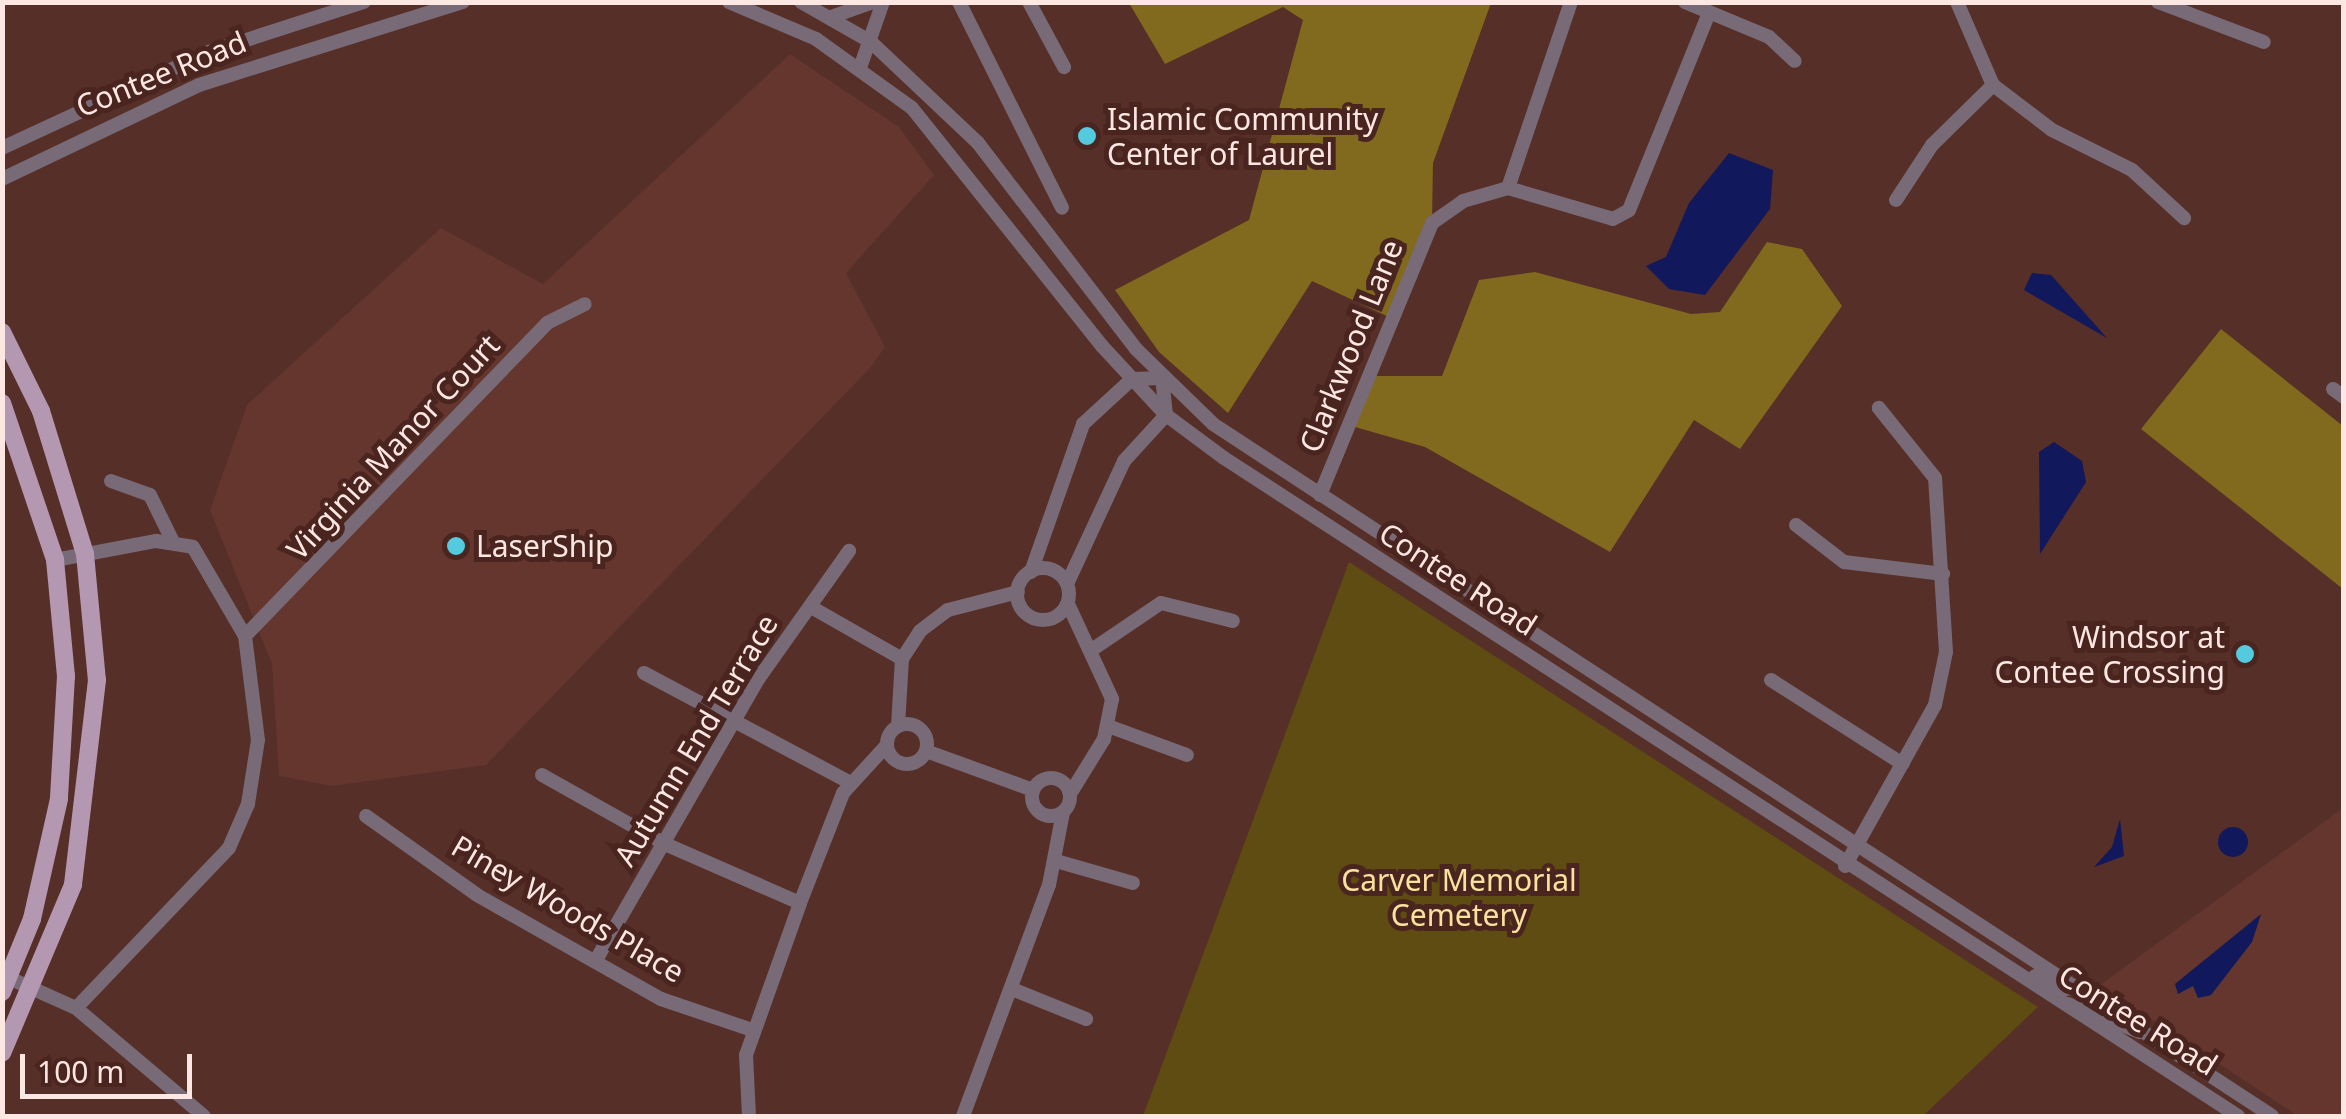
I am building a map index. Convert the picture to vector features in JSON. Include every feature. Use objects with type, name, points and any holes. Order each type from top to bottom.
[{"type":"main road","points":[[2,332],[41,411],[85,554],[97,680],[91,790],[69,899],[34,990],[2,1053]]},
{"type":"main road","points":[[2,403],[55,560],[66,676],[59,800],[6,985]]},
{"type":"street","name":"Contee Road","points":[[2,148],[209,52],[364,2]]},
{"type":"street","name":"Contee Road","points":[[2,179],[199,84],[463,2]]},
{"type":"street","name":"Contee Road","points":[[728,2],[860,65],[963,165],[1132,379],[1166,416],[1845,866],[2238,1116]]},
{"type":"street","name":"Contee Road","points":[[802,2],[871,42],[978,143],[1162,378],[1320,496],[2154,1033],[2272,1116]]},
{"type":"street","points":[[831,17],[873,2]]},
{"type":"street","points":[[860,65],[883,2]]},
{"type":"street","points":[[959,2],[1062,208]]},
{"type":"street","points":[[1029,2],[1064,67]]},
{"type":"street","points":[[1571,2],[1508,188],[1613,219],[1629,210],[1709,13]]},
{"type":"street","points":[[1684,2],[1769,36],[1795,60]]},
{"type":"street","points":[[1957,2],[1993,84],[2052,130],[2132,170],[2184,218]]},
{"type":"street","points":[[2158,2],[2264,42]]},
{"type":"street","points":[[1896,200],[1932,145],[1993,84]]},
{"type":"street","name":"Clarkwood Lane","points":[[1320,496],[1432,224],[1464,200],[1508,188]]},
{"type":"street","name":"Virginia Manor Court","points":[[245,636],[548,323],[585,304]]},
{"type":"street","points":[[963,1116],[1056,860],[1055,837],[1063,812],[1079,773],[1108,726],[1111,683],[1080,635],[1068,604],[1067,584],[1124,461],[1166,416],[1162,378],[1132,379],[1070,447],[1030,572],[1014,598]]},
{"type":"street","points":[[1845,866],[1903,764],[1942,684],[1943,574],[1935,478],[1880,408]]},
{"type":"street","points":[[76,1008],[208,877],[240,825],[258,755],[245,636],[200,556],[172,540],[150,495],[112,481]]},
{"type":"street","points":[[1796,525],[1844,562],[1943,574]]},
{"type":"street","points":[[55,560],[172,540]]},
{"type":"street","name":"Autumn End Terrace","points":[[596,960],[733,721],[849,551]]},
{"type":"street","points":[[1030,572],[1056,572],[1067,584]]},
{"type":"street","points":[[762,1116],[750,1110],[752,1030],[851,783],[877,762],[898,726],[902,659],[933,618],[1014,598],[1080,635]]},
{"type":"street","points":[[1092,649],[1161,603],[1232,622]]},
{"type":"street","points":[[1050,619],[1068,604]]},
{"type":"street","points":[[811,607],[902,659]]},
{"type":"street","points":[[644,673],[851,783]]},
{"type":"street","points":[[1772,680],[1903,764]]},
{"type":"street","points":[[900,708],[914,725],[926,751],[1032,790],[1079,773]]},
{"type":"street","points":[[898,726],[914,725]]},
{"type":"street","points":[[1108,726],[1188,755]]},
{"type":"street","points":[[887,745],[896,760]]},
{"type":"street","points":[[877,762],[896,760],[913,764],[926,751]]},
{"type":"street","points":[[542,775],[665,844],[800,903]]},
{"type":"street","points":[[1058,779],[1070,794]]},
{"type":"street","points":[[1032,790],[1055,837]]},
{"type":"street","points":[[1042,814],[1063,812]]},
{"type":"street","name":"Piney Woods Place","points":[[366,816],[477,895],[661,999],[752,1030]]},
{"type":"street","points":[[1056,860],[1133,883]]},
{"type":"street","points":[[1968,944],[2058,991],[2079,986]]},
{"type":"street","points":[[6,985],[34,990],[76,1008],[204,1116]]},
{"type":"street","points":[[1012,989],[1086,1019]]},
{"type":"street","points":[[2062,1005],[2154,1033]]},
{"type":"shaded area","points":[[1129,3],[1491,3],[1433,163],[1432,223],[1389,317],[1312,281],[1228,413],[1159,352],[1115,290],[1249,220],[1303,20],[1283,7],[1165,64]]},
{"type":"shaded area","points":[[790,54],[899,127],[934,175],[846,273],[885,347],[871,367],[486,765],[332,786],[279,776],[272,664],[210,510],[247,405],[441,228],[543,284]]},
{"type":"shaded area","points":[[1729,153],[1773,170],[1770,209],[1705,295],[1669,289],[1646,266],[1666,257],[1689,203]]},
{"type":"shaded area","points":[[1767,242],[1802,249],[1842,306],[1740,449],[1694,420],[1610,552],[1425,447],[1348,425],[1366,376],[1442,376],[1479,280],[1535,272],[1691,314],[1720,312]]},
{"type":"shaded area","points":[[2032,273],[2051,275],[2107,338],[2024,290]]},
{"type":"shaded area","points":[[2221,329],[2343,426],[2343,589],[2141,429]]},
{"type":"shaded area","points":[[2054,442],[2082,461],[2086,482],[2040,554],[2039,452]]},
{"type":"shaded area","points":[[2343,808],[2343,1116],[2298,1116],[2100,985]]},
{"type":"shaded area","points":[[2120,819],[2124,856],[2094,867],[2112,847]]},
{"type":"shaded area","points":[[2233,827],[2247,836],[2248,842],[2239,856],[2233,857],[2219,848],[2218,842],[2227,828]]},
{"type":"shaded area","points":[[2261,914],[2252,942],[2211,995],[2198,998],[2193,986],[2178,994],[2175,984]]},
{"type":"green space","name":"Carver Memorial Cemetery","points":[[1349,562],[2038,1007],[1923,1116],[1143,1116]]},
{"type":"place","name":"Islamic Community Center of Laurel","points":[[1087,136]]},
{"type":"place","name":"LaserShip","points":[[456,546]]},
{"type":"place","name":"Windsor at Contee Crossing","points":[[2245,654]]}]
